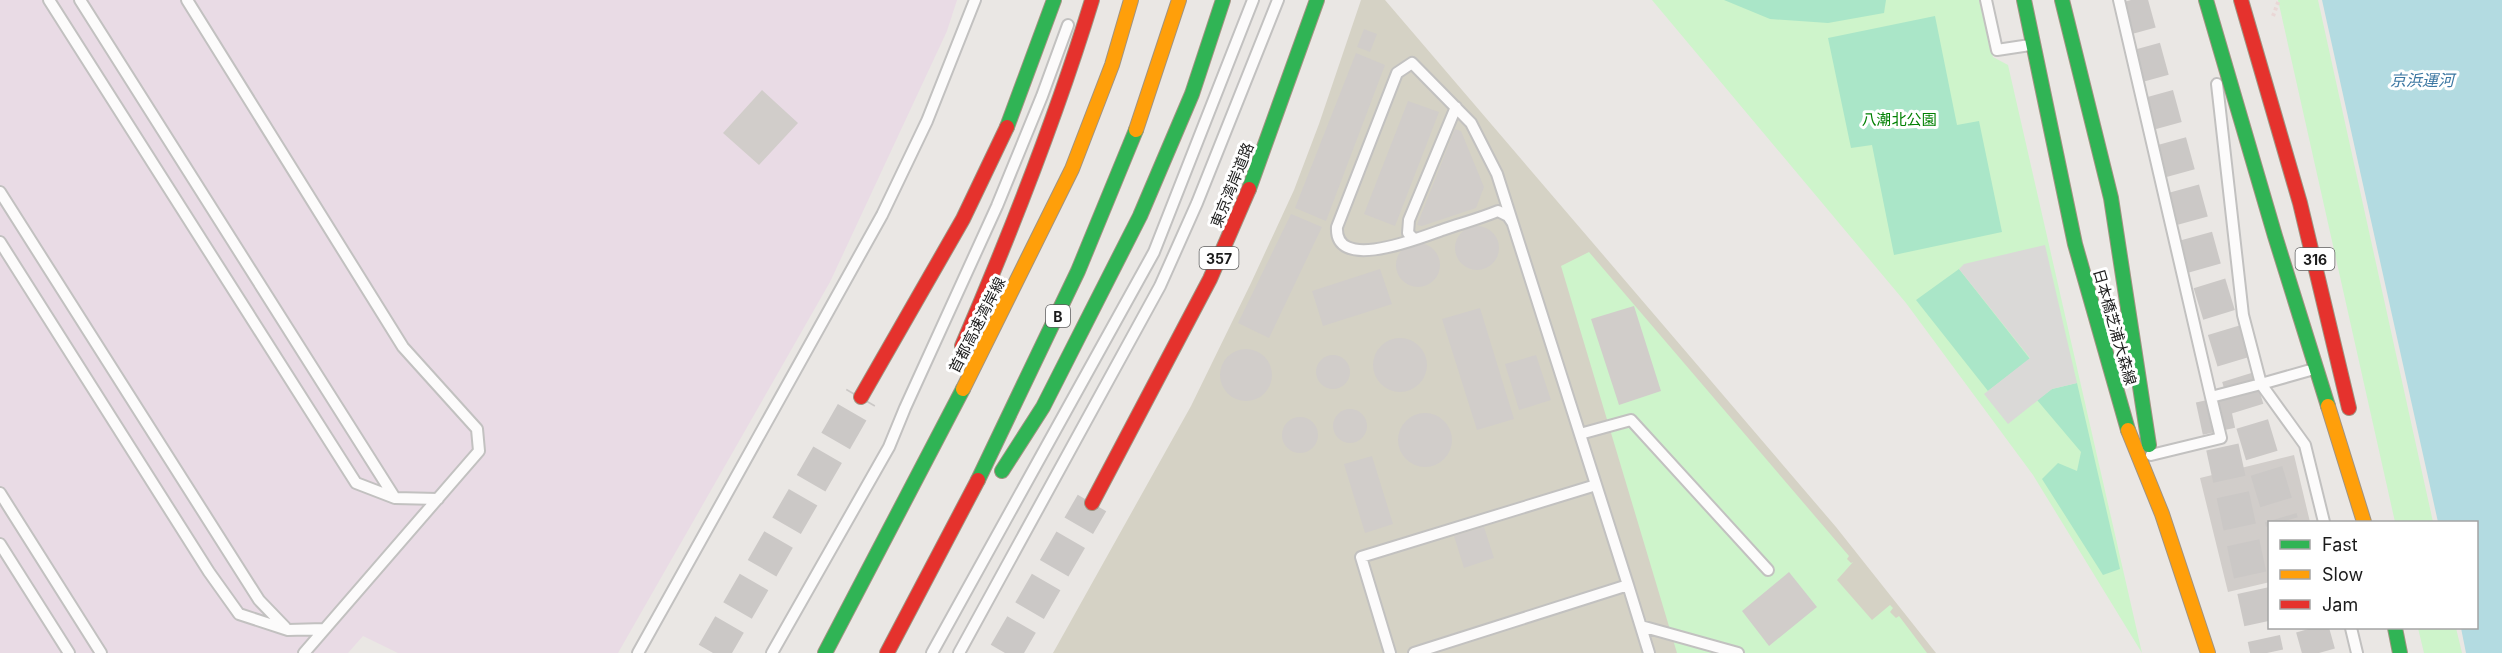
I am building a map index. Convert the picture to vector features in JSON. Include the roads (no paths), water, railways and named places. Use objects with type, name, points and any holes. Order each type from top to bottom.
[{"type":"main road","points":[[861,397],[943,254],[986,170],[1015,109],[1054,0]]},
{"type":"main road","points":[[958,360],[1030,181],[1092,0]]},
{"type":"main road","name":"首都高速湾岸線","points":[[825,653],[932,452],[1072,169],[1112,65],[1131,0]]},
{"type":"main road","name":"B","points":[[887,653],[907,618],[1047,340],[1097,228],[1139,122],[1179,0]]},
{"type":"main road","points":[[907,618],[1043,407],[1140,216],[1192,94],[1223,0]]},
{"type":"main road","name":"東京湾岸道路","points":[[1092,503],[1219,258],[1251,185],[1317,0]]},
{"type":"main road","name":"日本橋芝浦大森線","points":[[2024,0],[2075,244],[2097,324],[2125,422],[2162,514],[2208,653]]},
{"type":"main road","points":[[2062,0],[2111,198],[2162,514]]},
{"type":"main road","name":"316","points":[[2241,0],[2271,94],[2308,231],[2352,422]]},
{"type":"main road","points":[[2207,1],[2275,236],[2364,521]]},
{"type":"main road","points":[[932,452],[951,383]]},
{"type":"main road","points":[[2362,466],[2373,521]]},
{"type":"main road","points":[[2395,630],[2400,653]]},
{"type":"lane","points":[[49,0],[356,483],[395,498],[438,499]]},
{"type":"lane","points":[[80,0],[395,498]]},
{"type":"lane","points":[[187,0],[403,347],[477,429],[479,451],[304,653]]},
{"type":"lane","points":[[638,653],[882,215],[927,121],[975,0]]},
{"type":"lane","points":[[932,653],[1154,252],[1253,0]]},
{"type":"lane","points":[[959,653],[1160,286],[1197,203],[1278,0]]},
{"type":"lane","points":[[1986,0],[1997,51],[2034,44]]},
{"type":"lane","points":[[2119,0],[2221,438],[2151,455]]},
{"type":"lane","points":[[2207,1],[2243,315],[2261,384],[2305,445],[2324,521]]},
{"type":"lane","points":[[772,653],[889,447],[904,408],[998,206],[1073,11]]},
{"type":"lane","points":[[1512,222],[1508,216],[1498,211],[1390,248],[1361,250],[1346,246],[1340,241],[1336,235],[1336,226],[1397,73],[1412,63],[1472,123],[1497,174],[1649,653]]},
{"type":"lane","points":[[1414,240],[1408,233],[1409,220],[1456,107]]},
{"type":"lane","points":[[0,192],[253,591],[288,630]]},
{"type":"lane","points":[[0,242],[209,572],[239,614],[288,630],[324,630]]},
{"type":"lane","points":[[2211,397],[2317,368]]},
{"type":"lane","points":[[1580,434],[1631,420],[1768,570]]},
{"type":"lane","points":[[1390,653],[1361,557],[1596,485]]},
{"type":"lane","points":[[0,493],[101,653]]},
{"type":"lane","points":[[0,544],[69,653]]},
{"type":"lane","points":[[1414,653],[1628,585]]},
{"type":"lane","points":[[1641,626],[1738,653]]},
{"type":"lane","points":[[2351,629],[2357,653]]},
{"type":"water","name":"京浜運河","points":[[2322,0],[2502,0],[2502,653],[2466,653],[2461,629],[2478,629],[2478,521],[2438,521]]},
{"type":"tunnel","points":[[2131,0],[2206,272],[2282,521]]},
{"type":"tunnel","points":[[713,653],[861,397]]},
{"type":"tunnel","points":[[2212,399],[2267,653]]},
{"type":"tunnel","points":[[1005,653],[1092,503]]},
{"type":"tunnel","points":[[2312,629],[2319,653]]},
{"type":"park label","name":"八潮北公園","points":[[1899,119]]}]
